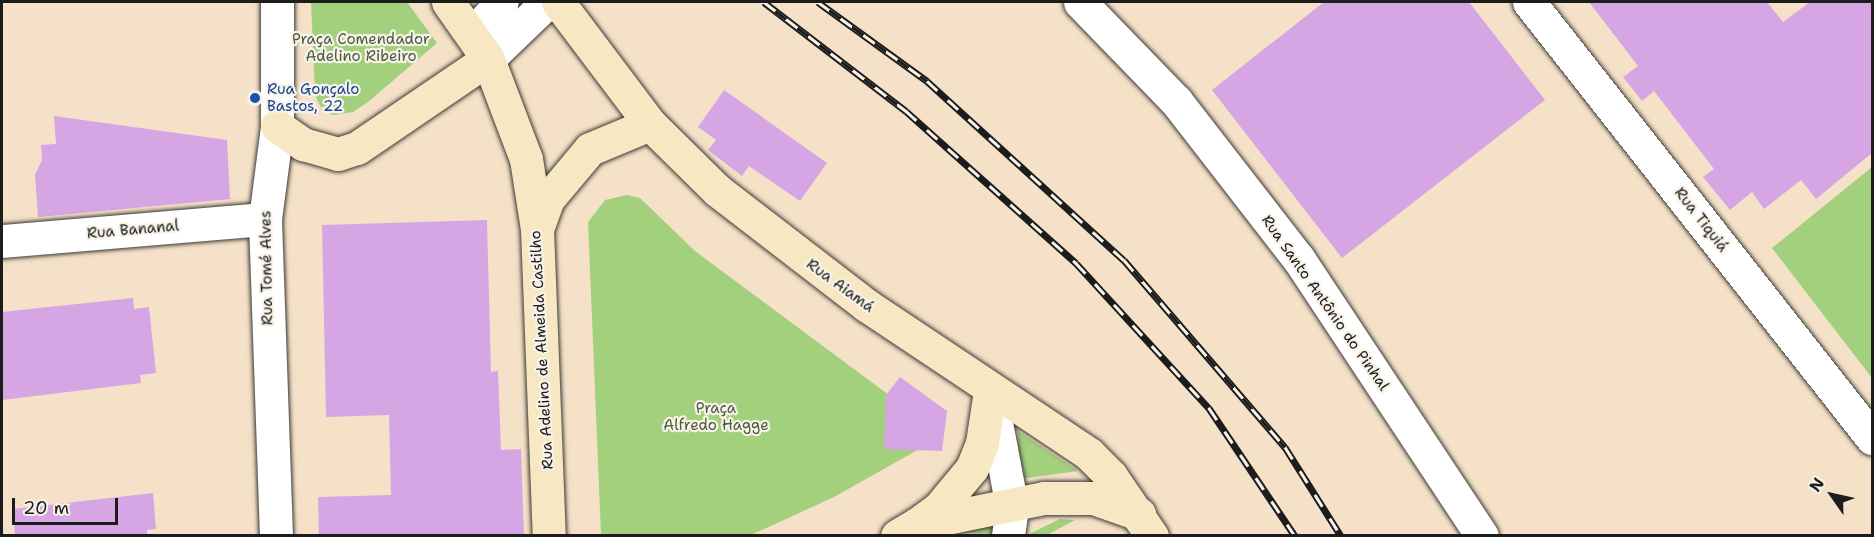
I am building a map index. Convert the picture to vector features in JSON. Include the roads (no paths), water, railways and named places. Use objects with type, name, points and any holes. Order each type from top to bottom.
[{"type":"main road","name":"Rua Adelino de Almeida Castilho","points":[[448,2],[480,46],[526,159],[537,229],[549,536]]},
{"type":"main road","name":"Rua Aiamá","points":[[558,2],[650,124],[777,241],[990,391],[1089,454],[1146,525]]},
{"type":"main road","points":[[278,126],[303,144],[338,154],[357,148],[480,46]]},
{"type":"main road","points":[[537,229],[548,198],[590,149],[650,124]]},
{"type":"main road","points":[[917,532],[972,468],[982,443],[990,391]]},
{"type":"main road","points":[[917,532],[1010,521],[1069,496],[1146,525]]},
{"type":"street","name":"Rua Tomé Alves","points":[[276,536],[265,219],[278,126],[277,2]]},
{"type":"street","points":[[480,46],[502,2]]},
{"type":"street","points":[[480,46],[547,2]]},
{"type":"street","name":"Rua Santo Antônio do Pinhal","points":[[1080,2],[1176,101],[1298,258],[1482,536]]},
{"type":"street","name":"Rua Tiquiá","points":[[1529,2],[1872,438]]},
{"type":"street","name":"Rua Bananal","points":[[2,241],[265,219]]},
{"type":"street","points":[[990,391],[1010,521]]},
{"type":"railway","points":[[764,2],[906,111],[1076,263],[1209,408],[1295,536]]},
{"type":"railway","points":[[818,2],[927,81],[1124,260],[1285,447],[1341,536]]},
{"type":"place","name":"Rua Gonçalo Bastos, 22","points":[[255,98]]},
{"type":"park label","name":"Praça Comendador Adelino Ribeiro","points":[[361,48]]},
{"type":"park label","name":"Praça Alfredo Hagge","points":[[716,416]]}]
